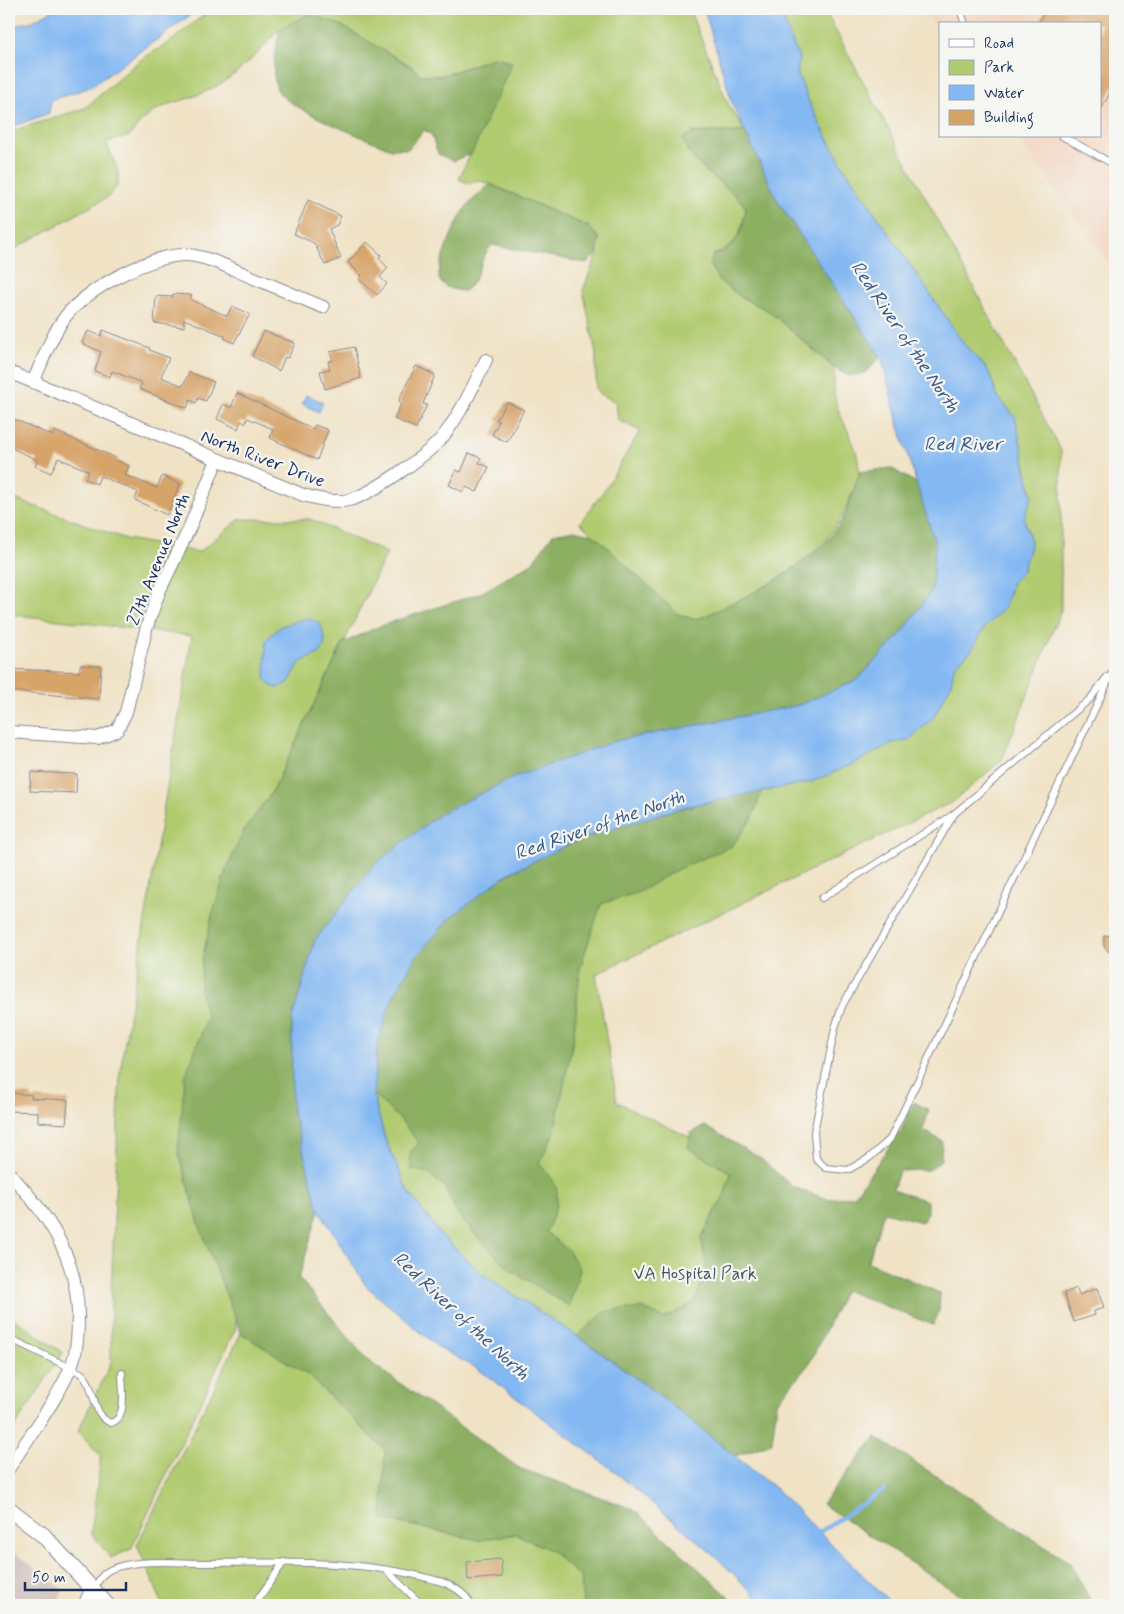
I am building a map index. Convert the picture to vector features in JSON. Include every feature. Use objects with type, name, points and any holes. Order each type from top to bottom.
[{"type":"street","points":[[33,382],[52,339],[65,317],[84,297],[135,268],[161,257],[188,255],[216,262],[323,308]]},
{"type":"street","name":"North River Drive","points":[[9,372],[304,495],[325,500],[348,500],[370,491],[425,453],[444,436],[461,411],[486,360]]},
{"type":"street","name":"27th Avenue North","points":[[9,732],[98,738],[117,730],[126,712],[147,626],[159,592],[189,529],[217,460]]},
{"type":"street","points":[[9,1173],[33,1199],[69,1257],[78,1292],[78,1330],[73,1361],[58,1391],[9,1468]]},
{"type":"street","points":[[9,1509],[43,1535],[107,1605]]},
{"type":"street","points":[[86,1605],[94,1589]]},
{"type":"lane","points":[[960,9],[964,22]]},
{"type":"lane","points":[[1066,138],[1115,165]]},
{"type":"lane","points":[[822,898],[954,814],[1090,699],[1115,667]]},
{"type":"lane","points":[[954,814],[842,1006],[835,1028],[814,1132],[816,1159],[826,1168],[848,1170],[869,1158],[890,1139],[1115,667]]},
{"type":"lane","points":[[9,1338],[88,1379],[97,1412],[111,1423],[117,1419],[122,1407],[122,1373]]},
{"type":"lane","points":[[254,1605],[284,1562]]},
{"type":"lane","points":[[94,1589],[102,1574],[118,1567],[149,1563],[284,1562],[326,1564],[387,1571],[436,1580],[456,1589],[469,1600],[471,1605]]},
{"type":"lane","points":[[387,1571],[422,1605]]},
{"type":"shaded area","points":[[923,9],[1115,9],[1115,272],[1017,138],[1102,138],[1102,22],[939,22],[939,32]]},
{"type":"shaded area","points":[[9,1548],[63,1590],[56,1605],[9,1605]]},
{"type":"green space","points":[[211,9],[689,9],[729,106],[745,131],[730,134],[691,132],[696,162],[737,195],[746,208],[743,224],[733,243],[713,255],[741,297],[769,311],[834,368],[836,404],[856,453],[859,473],[856,484],[839,520],[825,540],[789,572],[768,585],[701,618],[692,619],[678,614],[580,523],[605,489],[640,431],[618,420],[616,402],[598,393],[596,389],[596,353],[583,290],[597,254],[599,238],[589,227],[490,184],[477,180],[470,184],[459,179],[512,62],[496,57],[441,76],[420,75],[409,64],[375,49],[355,43],[280,29],[231,77],[198,95],[157,110],[139,124],[130,136],[106,142],[118,171],[118,185],[108,197],[9,252],[9,132],[85,108],[140,60],[170,42]]},
{"type":"green space","name":"VA Hospital Park","points":[[779,9],[824,9],[1061,450],[1061,610],[1002,760],[954,801],[596,974],[617,1102],[859,1220],[735,1456],[659,1395],[577,1336],[482,1274],[440,1234],[408,1191],[385,1139],[373,1094],[682,807],[811,782],[855,763],[892,742],[908,741],[951,684],[954,666],[971,651],[985,627],[1004,607],[1012,582],[1022,572],[1031,542],[1024,519],[1032,496],[1015,417],[997,396],[988,370],[964,344],[843,166],[812,109],[797,73],[799,59]]},
{"type":"green space","points":[[309,14],[341,25],[415,69],[420,75],[441,76],[496,57],[512,63],[472,153],[453,161],[438,154],[431,134],[424,130],[408,149],[391,149],[311,114],[283,97],[277,89],[274,74],[274,59],[280,29]]},
{"type":"green space","points":[[745,131],[779,203],[881,357],[865,373],[849,376],[834,368],[769,311],[741,297],[719,281],[710,265],[713,255],[728,247],[737,237],[743,224],[746,208],[730,190],[701,167],[687,149],[683,138],[704,132]]},
{"type":"green space","points":[[490,184],[589,227],[599,238],[597,254],[586,263],[492,245],[487,250],[470,287],[464,291],[445,286],[440,281],[440,266],[453,231],[467,206]]},
{"type":"green space","points":[[891,468],[918,484],[935,543],[932,590],[903,632],[857,680],[799,705],[615,741],[374,865],[315,940],[292,1019],[292,1109],[319,1210],[299,1278],[367,1360],[519,1468],[633,1509],[729,1597],[727,1605],[583,1605],[581,1578],[552,1551],[516,1534],[479,1540],[382,1519],[385,1450],[308,1375],[241,1333],[200,1227],[178,1151],[185,1077],[207,1018],[200,989],[202,960],[212,915],[226,870],[244,830],[272,792],[343,643],[380,626],[481,593],[532,563],[553,534],[574,530],[594,535],[678,614],[692,619],[701,618],[740,600],[799,565],[831,535],[843,518],[860,472]]},
{"type":"green space","points":[[9,497],[126,539],[199,552],[240,519],[310,519],[387,553],[272,792],[220,1006],[236,1328],[131,1549],[111,1558],[91,1533],[101,1456],[78,1431],[111,1363],[111,1297],[120,1072],[192,636],[9,614]]},
{"type":"green space","points":[[762,791],[752,819],[732,846],[678,869],[639,892],[601,904],[580,968],[574,1036],[554,1133],[539,1164],[553,1180],[557,1196],[554,1212],[546,1232],[569,1251],[580,1270],[569,1306],[511,1270],[476,1236],[455,1210],[444,1186],[427,1173],[411,1169],[410,1152],[419,1144],[401,1120],[373,1094],[378,1047],[391,1001],[418,953],[455,913],[499,880],[548,854],[601,832],[656,815]]},
{"type":"green space","points":[[914,1102],[929,1110],[923,1130],[942,1141],[941,1160],[929,1170],[899,1171],[893,1190],[927,1201],[927,1213],[922,1222],[884,1212],[868,1262],[940,1293],[939,1311],[933,1325],[845,1290],[809,1364],[777,1402],[772,1443],[735,1456],[659,1395],[577,1336],[606,1311],[642,1308],[664,1318],[694,1303],[707,1269],[701,1238],[724,1195],[731,1173],[688,1148],[691,1133],[705,1126],[760,1158],[793,1187],[827,1199],[854,1196],[902,1129]]},
{"type":"green space","points":[[9,1315],[63,1353],[9,1436]]},
{"type":"green space","points":[[241,1333],[308,1375],[385,1450],[383,1519],[479,1540],[516,1534],[552,1551],[581,1578],[583,1605],[163,1605],[137,1545]]},
{"type":"green space","points":[[876,1437],[1070,1563],[1093,1605],[975,1605],[822,1504]]},
{"type":"water","points":[[55,9],[199,9],[91,87],[51,100],[49,113],[9,128],[9,27],[33,21]]},
{"type":"water","name":"Red River","points":[[704,9],[779,9],[799,59],[797,73],[812,109],[843,166],[964,344],[988,370],[997,396],[1015,417],[1032,496],[1024,519],[1031,542],[1022,572],[1012,582],[1005,607],[985,627],[971,651],[954,666],[951,684],[933,718],[908,741],[892,743],[855,763],[811,782],[682,807],[580,839],[507,874],[451,917],[415,958],[391,1001],[377,1045],[373,1094],[385,1139],[408,1191],[440,1234],[482,1274],[577,1336],[659,1395],[776,1489],[893,1605],[765,1605],[715,1556],[614,1471],[478,1369],[438,1347],[366,1286],[319,1210],[292,1109],[292,1019],[315,940],[374,865],[441,813],[515,777],[615,741],[799,705],[857,680],[903,632],[932,590],[935,543],[899,427],[881,357],[779,203],[733,106]]},
{"type":"water","points":[[306,395],[323,402],[319,412],[302,404]]},
{"type":"water","points":[[307,618],[320,623],[325,639],[324,646],[319,654],[300,662],[289,682],[276,688],[265,679],[266,640],[281,626]]},
{"type":"building","points":[[1046,9],[1115,9],[1115,83],[1102,108],[1102,22],[1043,22],[1040,20]]},
{"type":"building","points":[[308,200],[341,216],[337,225],[329,229],[341,258],[325,265],[314,243],[294,234]]},
{"type":"building","points":[[367,242],[381,255],[379,258],[388,268],[380,277],[387,284],[377,295],[359,279],[362,276],[348,262]]},
{"type":"building","points":[[173,294],[191,295],[191,300],[227,316],[232,306],[250,314],[234,343],[224,338],[225,336],[184,319],[184,327],[154,323],[156,296],[173,297]]},
{"type":"building","points":[[103,330],[150,348],[149,350],[169,358],[161,377],[183,386],[189,372],[214,382],[206,401],[198,398],[196,403],[190,400],[187,408],[139,389],[142,383],[112,371],[110,377],[95,371],[101,352],[82,343],[88,331],[101,336]]},
{"type":"building","points":[[264,331],[295,343],[288,358],[285,357],[279,371],[252,356]]},
{"type":"building","points":[[354,347],[361,378],[325,389],[320,371],[330,369],[328,362],[333,360],[330,352]]},
{"type":"building","points":[[416,366],[435,375],[423,404],[427,405],[416,428],[394,419],[401,404],[399,402],[400,397]]},
{"type":"building","points":[[237,393],[313,429],[315,425],[328,430],[317,460],[270,438],[273,429],[248,418],[245,423],[241,421],[238,429],[217,419],[223,404],[231,408]]},
{"type":"building","points":[[507,402],[524,410],[507,442],[492,435],[499,421],[496,420]]},
{"type":"building","points":[[9,417],[53,436],[55,431],[116,458],[116,460],[129,466],[125,475],[157,488],[162,476],[180,484],[167,515],[135,500],[138,492],[100,476],[97,484],[85,479],[89,471],[58,458],[51,473],[35,466],[38,460],[9,447]]},
{"type":"building","points":[[469,453],[481,458],[479,463],[489,467],[477,492],[466,487],[463,492],[449,485],[456,470],[461,472]]},
{"type":"building","points":[[80,665],[101,666],[99,699],[9,691],[9,669],[80,672]]},
{"type":"building","points":[[31,772],[77,774],[76,793],[30,791]]},
{"type":"building","points":[[1115,935],[1115,959],[1104,946],[1104,936]]},
{"type":"building","points":[[11,1093],[32,1095],[31,1098],[68,1100],[66,1124],[38,1122],[38,1112],[10,1111]]},
{"type":"building","points":[[1077,1288],[1079,1295],[1097,1288],[1104,1308],[1094,1311],[1095,1315],[1074,1322],[1064,1293]]},
{"type":"building","points":[[501,1559],[502,1577],[468,1580],[467,1562]]},
{"type":"waterway","points":[[815,1535],[884,1490]]},
{"type":"water label","name":"Red River of the North","points":[[906,336]]},
{"type":"water label","name":"Red River of the North","points":[[599,824]]},
{"type":"water label","name":"Red River of the North","points":[[462,1315]]}]
